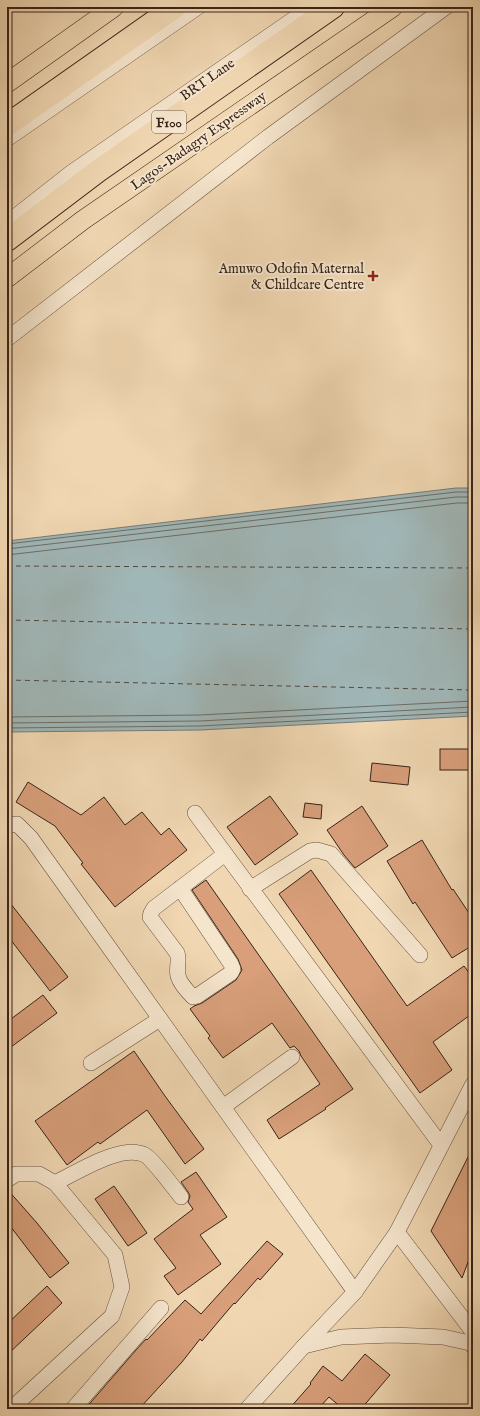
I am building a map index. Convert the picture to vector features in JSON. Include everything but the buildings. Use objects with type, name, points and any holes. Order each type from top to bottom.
[{"type":"highway","points":[[7,125],[175,7]]},
{"type":"highway","name":"F100","points":[[7,240],[98,170],[333,7]]},
{"type":"main road","points":[[7,83],[114,7]]},
{"type":"main road","name":"Lagos-Badagry Expressway","points":[[7,278],[83,220],[393,7]]},
{"type":"street","points":[[7,138],[198,7]]},
{"type":"street","name":"BRT Lane","points":[[7,224],[72,172],[311,7]]},
{"type":"street","points":[[7,339],[268,137],[446,7]]},
{"type":"street","points":[[195,813],[441,1145]]},
{"type":"street","points":[[7,824],[17,824],[31,838],[355,1292]]},
{"type":"street","points":[[250,889],[310,851],[317,850],[331,854],[420,955]]},
{"type":"street","points":[[180,888],[233,969],[231,973],[197,996],[193,997],[179,979],[177,953],[150,917],[150,913],[154,908],[180,888],[225,854]]},
{"type":"street","points":[[91,1063],[160,1019]]},
{"type":"street","points":[[223,1107],[292,1057]]},
{"type":"street","points":[[247,1409],[355,1292],[397,1232],[473,1084]]},
{"type":"street","points":[[55,1183],[112,1155],[125,1152],[135,1152],[146,1155],[181,1197]]},
{"type":"street","points":[[7,1180],[16,1174],[39,1174],[55,1183],[115,1255],[122,1287],[112,1316],[11,1409]]},
{"type":"street","points":[[397,1232],[473,1332]]},
{"type":"street","points":[[73,1409],[161,1308]]},
{"type":"street","points":[[304,1346],[341,1337],[392,1335],[443,1337],[470,1343],[473,1346]]},
{"type":"water","points":[[456,488],[473,488],[473,716],[200,730],[7,732],[7,541]]},
{"type":"ferry route","points":[[7,566],[473,568]]},
{"type":"ferry route","points":[[7,620],[473,629]]},
{"type":"ferry route","points":[[7,680],[473,690]]},
{"type":"place","name":"Amuwo Odofin Maternal & Childcare Centre","points":[[373,276]]}]
